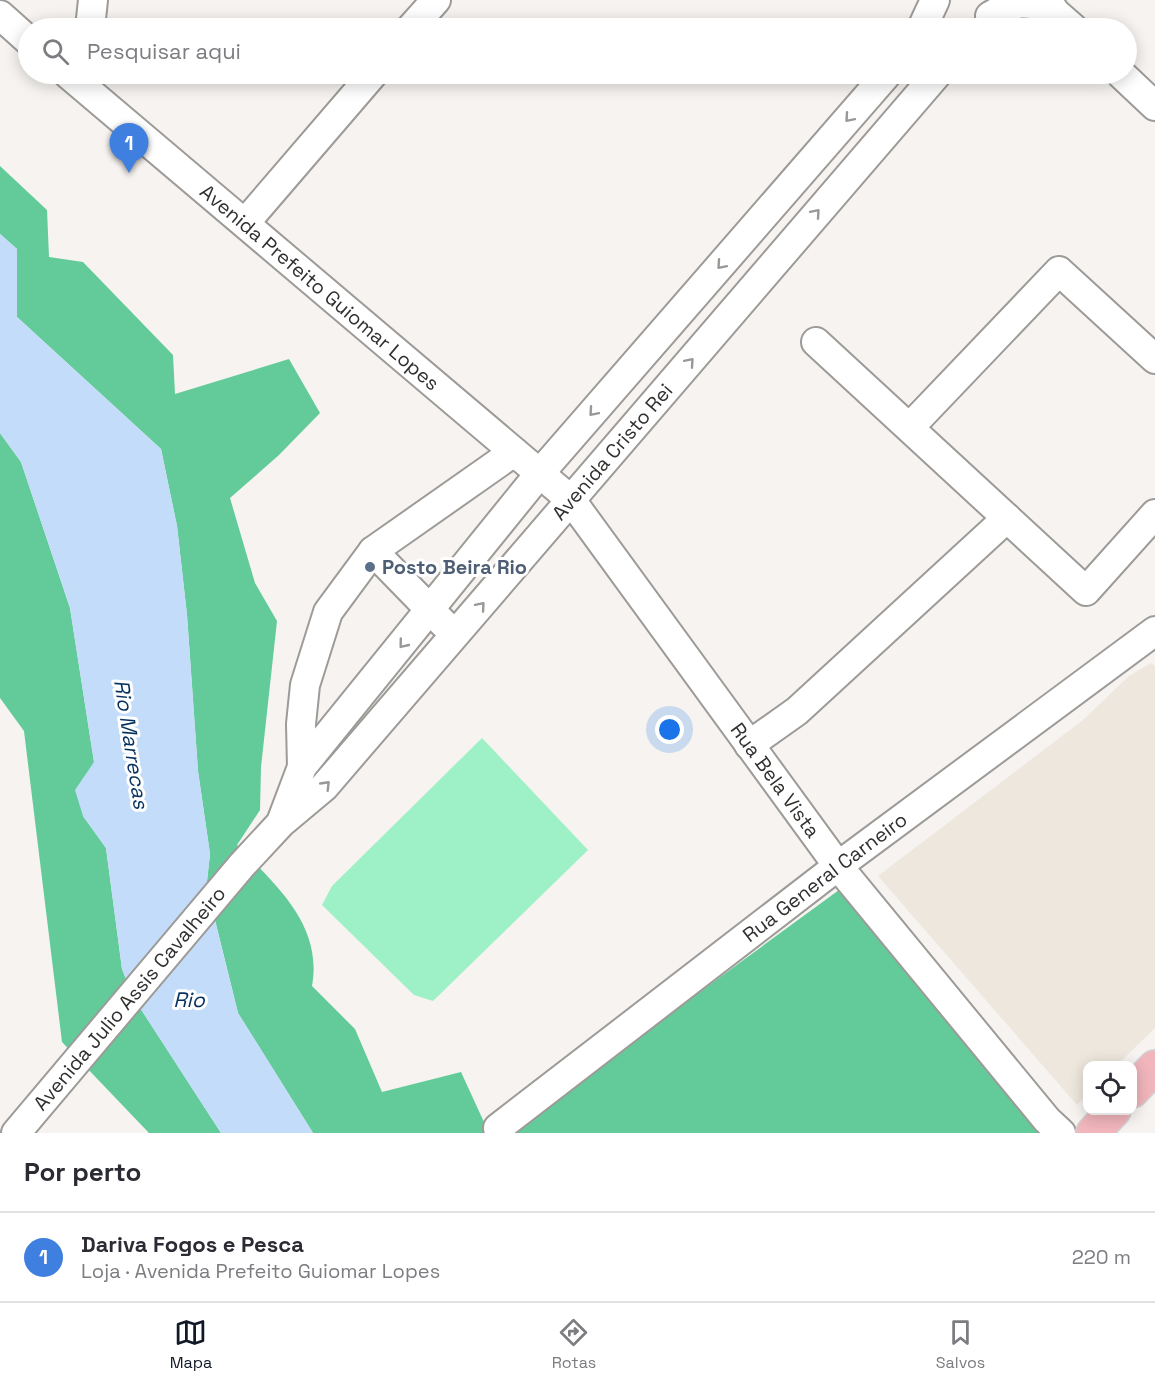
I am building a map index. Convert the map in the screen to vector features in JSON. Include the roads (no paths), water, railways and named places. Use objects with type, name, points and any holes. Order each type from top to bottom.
[{"type":"main road","points":[[1137,1086],[1155,1067]]},
{"type":"main road","points":[[1093,1133],[1109,1115]]},
{"type":"street","points":[[91,18],[93,0]]},
{"type":"street","points":[[420,18],[436,0]]},
{"type":"street","points":[[927,18],[935,0]]},
{"type":"street","points":[[987,15],[1023,1],[1048,3],[1064,18]]},
{"type":"street","points":[[0,15],[18,31]]},
{"type":"street","name":"Avenida Prefeito Guiomar Lopes","points":[[85,84],[571,500]]},
{"type":"street","points":[[245,223],[364,84]]},
{"type":"street","name":"Avenida Cristo Rei","points":[[282,823],[302,767],[430,612],[540,473],[878,84]]},
{"type":"street","name":"Avenida Cristo Rei","points":[[242,865],[282,823],[324,787],[928,84]]},
{"type":"street","points":[[1132,84],[1155,106]]},
{"type":"street","points":[[910,427],[1059,271],[1155,359]]},
{"type":"street","points":[[816,342],[1086,591],[1155,514]]},
{"type":"street","points":[[302,767],[301,724],[305,685],[328,612],[373,551],[514,452]]},
{"type":"street","name":"Rua Bela Vista","points":[[571,500],[838,866],[1047,1120],[1061,1133]]},
{"type":"street","points":[[749,745],[797,711],[1007,518]]},
{"type":"street","points":[[373,551],[430,612],[456,635]]},
{"type":"street","name":"Rua General Carneiro","points":[[498,1128],[838,866],[1155,631]]},
{"type":"street","name":"Avenida Julio Assis Cavalheiro","points":[[16,1133],[242,865]]},
{"type":"water","points":[[0,234],[17,249],[17,317],[161,449],[177,526],[187,615],[198,771],[210,854],[207,881],[212,908],[238,1013],[313,1133],[221,1133],[133,997],[122,969],[106,848],[83,816],[75,790],[94,762],[70,608],[21,462],[0,433]]},
{"type":"place","name":"Dariva Fogos e Pesca","points":[[129,173]]},
{"type":"place","name":"Posto Beira Rio","points":[[370,567]]},
{"type":"water label","name":"Rio Marrecas","points":[[131,744]]},
{"type":"water label","name":"Rio","points":[[189,1000]]}]
